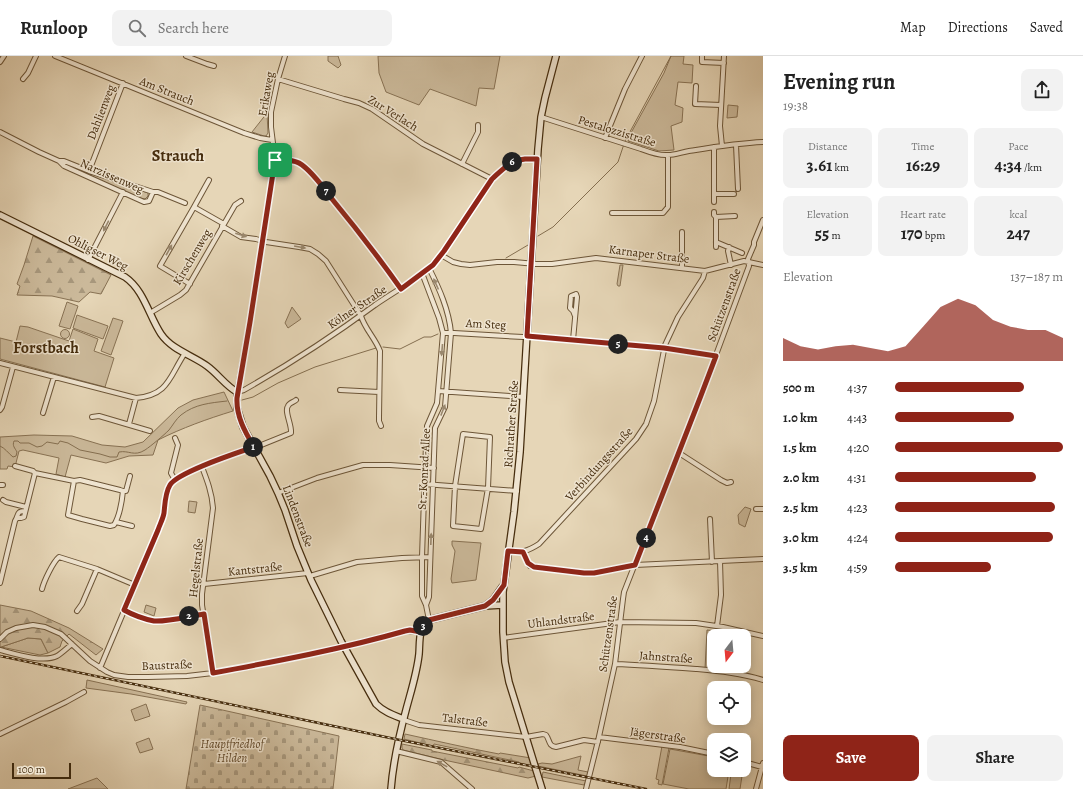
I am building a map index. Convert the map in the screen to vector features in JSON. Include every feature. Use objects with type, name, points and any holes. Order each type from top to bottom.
[{"type":"main road","name":"Richrather Straße","points":[[542,789],[509,682],[505,662],[502,605],[517,491],[524,397],[537,159],[541,117],[556,56]]},
{"type":"main road","name":"Ohligser Weg","points":[[0,215],[130,281],[140,294],[161,334],[185,353],[206,365],[231,389],[238,392]]},
{"type":"main road","name":"Lindenstraße","points":[[238,392],[238,415],[278,493],[297,546],[344,647],[376,704],[381,710],[406,720]]},
{"type":"main road","points":[[485,606],[493,600],[504,585]]},
{"type":"main road","points":[[493,600],[498,601],[502,605]]},
{"type":"main road","points":[[392,789],[392,772],[396,751],[406,720],[416,673],[423,625],[429,620],[485,606],[502,605]]},
{"type":"street","points":[[0,62],[4,56]]},
{"type":"street","points":[[23,79],[28,73],[36,56]]},
{"type":"street","name":"Am Strauch","points":[[55,56],[244,133],[272,140]]},
{"type":"street","points":[[186,56],[214,66]]},
{"type":"street","name":"Erikaweg","points":[[238,392],[275,160],[272,140],[271,112],[278,79],[285,56]]},
{"type":"street","points":[[605,138],[625,89],[642,56]]},
{"type":"street","points":[[702,56],[702,62],[724,63]]},
{"type":"street","points":[[722,146],[720,126],[724,56]]},
{"type":"street","name":"Zur Verlach","points":[[278,79],[365,106],[375,111],[423,144],[492,179]]},
{"type":"street","name":"Dahlienweg","points":[[89,171],[123,83]]},
{"type":"street","points":[[696,86],[695,104],[721,105]]},
{"type":"street","name":"Pestalozzistraße","points":[[541,117],[658,154],[668,155],[714,147],[763,142]]},
{"type":"street","points":[[462,164],[478,132],[478,125]]},
{"type":"street","name":"Narzissenweg","points":[[0,132],[60,161],[64,161],[89,171],[153,192],[158,192],[185,203]]},
{"type":"street","points":[[736,145],[738,189]]},
{"type":"street","points":[[714,147],[714,202]]},
{"type":"street","points":[[612,213],[663,212],[668,207],[668,155]]},
{"type":"street","name":"Kölner Straße","points":[[238,392],[244,390],[315,348],[429,268],[440,255],[492,179],[517,160],[537,159]]},
{"type":"street","points":[[275,160],[292,160],[304,166],[360,234],[401,289]]},
{"type":"street","name":"Narzissenweg","points":[[60,161],[64,166],[144,202],[149,201],[153,192]]},
{"type":"street","points":[[190,284],[160,266],[209,180]]},
{"type":"street","points":[[88,260],[123,192]]},
{"type":"street","points":[[714,194],[734,194]]},
{"type":"street","name":"Kirschenweg","points":[[150,313],[186,290],[235,205],[241,201]]},
{"type":"street","points":[[194,207],[239,236],[310,249],[326,261],[361,316],[380,351],[379,422],[381,426]]},
{"type":"street","points":[[714,212],[716,217],[716,245],[742,253]]},
{"type":"street","points":[[716,217],[735,216]]},
{"type":"street","name":"Schützenstraße","points":[[586,789],[600,737],[615,664],[624,592],[716,356],[749,266],[748,259],[763,220]]},
{"type":"street","points":[[682,232],[682,268]]},
{"type":"street","points":[[729,248],[728,251],[731,265]]},
{"type":"street","name":"Karnaper Straße","points":[[440,255],[453,262],[470,265],[508,262],[552,264],[596,258],[705,271],[744,261],[763,265]]},
{"type":"street","name":"St.-Konrad-Allee","points":[[426,605],[429,597],[435,428],[444,410],[452,333],[450,321],[429,268]]},
{"type":"street","name":"Verbindungsstraße","points":[[523,552],[540,544],[636,439],[646,424],[654,401],[664,348],[678,317],[701,283],[705,271]]},
{"type":"street","name":"St.-Konrad-Allee","points":[[422,273],[443,333],[437,403],[427,423],[424,484],[422,596],[426,605],[429,620]]},
{"type":"street","points":[[573,340],[575,316]]},
{"type":"street","name":"Am Steg","points":[[443,333],[527,336],[664,348],[716,356]]},
{"type":"street","points":[[0,363],[136,398],[145,398],[160,392],[167,384],[185,353]]},
{"type":"street","points":[[0,410],[13,367]]},
{"type":"street","points":[[43,413],[54,377]]},
{"type":"street","points":[[340,390],[379,392]]},
{"type":"street","points":[[438,391],[524,397]]},
{"type":"street","points":[[129,424],[136,398]]},
{"type":"street","points":[[100,668],[163,517],[167,492],[170,485],[185,473],[291,433],[286,410],[287,407],[296,400]]},
{"type":"street","points":[[92,417],[99,416],[150,431]]},
{"type":"street","points":[[463,434],[490,437],[488,488],[481,529],[453,526],[456,486],[463,434]]},
{"type":"street","points":[[175,438],[178,445],[171,473],[175,480]]},
{"type":"street","points":[[679,453],[721,480],[727,483],[731,482]]},
{"type":"street","points":[[278,493],[317,478],[363,465],[434,468]]},
{"type":"street","points":[[15,466],[74,481],[80,480],[123,492]]},
{"type":"street","name":"Hegelstraße","points":[[202,467],[210,486],[213,508],[202,594],[213,673]]},
{"type":"street","points":[[0,583],[15,521],[17,518],[24,517],[35,472]]},
{"type":"street","points":[[74,481],[68,515],[82,520],[110,526],[114,525],[116,522],[123,492],[126,491],[130,476]]},
{"type":"street","points":[[424,484],[517,491]]},
{"type":"street","points":[[3,500],[26,509]]},
{"type":"street","points":[[756,509],[763,509]]},
{"type":"street","points":[[710,519],[712,562]]},
{"type":"street","points":[[116,522],[132,526]]},
{"type":"street","points":[[508,551],[523,552],[530,566],[584,573],[594,573],[635,565],[763,560]]},
{"type":"street","points":[[42,589],[50,570],[56,559],[59,557],[97,569],[135,584]]},
{"type":"street","name":"Kantstraße","points":[[204,584],[309,574],[357,562],[430,557]]},
{"type":"street","points":[[717,626],[721,595],[720,561]]},
{"type":"street","points":[[77,612],[97,569]]},
{"type":"street","points":[[124,610],[154,621],[204,614]]},
{"type":"street","name":"Uhlandstraße","points":[[503,638],[620,622],[676,622],[717,626],[763,636]]},
{"type":"street","name":"Baustraße","points":[[0,639],[7,632],[16,628],[33,625],[45,627],[57,631],[90,661],[100,668],[114,674],[128,677],[187,676],[213,673],[344,647],[410,630],[421,632]]},
{"type":"street","points":[[0,650],[38,658],[50,658],[56,656],[72,644]]},
{"type":"street","name":"Jahnstraße","points":[[615,664],[707,671]]},
{"type":"street","name":"Jahnstraße","points":[[728,673],[763,680]]},
{"type":"street","points":[[0,734],[84,692]]},
{"type":"street","name":"Talstraße","points":[[406,720],[419,725],[526,737],[543,734],[546,735],[550,745],[556,747],[584,740],[598,742]]},
{"type":"street","name":"Jägerstraße","points":[[600,737],[680,747],[707,753]]},
{"type":"street","points":[[396,751],[441,762],[472,789]]},
{"type":"street","points":[[751,763],[762,765],[756,789]]},
{"type":"green space","points":[[328,56],[338,56],[341,65],[338,68],[328,61]]},
{"type":"green space","points":[[378,56],[500,56],[494,89],[479,88],[476,106],[430,89],[419,105],[386,92],[379,73]]},
{"type":"green space","points":[[671,56],[684,56],[683,64],[693,65],[692,83],[678,82],[675,105],[683,108],[682,122],[671,126],[674,150],[659,151],[628,141],[664,73]]},
{"type":"green space","points":[[728,105],[738,106],[737,117],[727,118]]},
{"type":"green space","points":[[267,113],[268,133],[266,136],[252,132]]},
{"type":"green space","points":[[66,164],[148,193],[148,196],[145,199],[139,198]]},
{"type":"green space","points":[[33,236],[111,275],[101,294],[90,292],[79,302],[52,296],[17,295],[20,286],[17,284]]},
{"type":"green space","points":[[620,265],[623,265],[620,286],[618,286],[617,284]]},
{"type":"green space","points":[[67,302],[78,306],[70,329],[59,326]]},
{"type":"green space","points":[[292,307],[301,319],[288,328],[285,323]]},
{"type":"green space","points":[[77,315],[108,326],[103,339],[73,328]]},
{"type":"green space","points":[[113,318],[123,321],[111,355],[101,351]]},
{"type":"green space","points":[[20,326],[28,327],[69,341],[73,329],[98,339],[94,351],[114,358],[105,387],[0,359],[0,338],[16,342]]},
{"type":"green space","points":[[65,329],[70,334],[65,339],[60,334]]},
{"type":"green space","points":[[224,392],[233,411],[195,424],[158,440],[153,455],[129,456],[106,463],[71,455],[65,477],[56,474],[59,458],[23,450],[19,451],[15,467],[8,466],[7,469],[0,469],[0,437],[34,435],[72,436],[102,445],[125,447],[143,442],[178,408],[193,400]]},
{"type":"green space","points":[[189,501],[197,502],[195,513],[188,512]]},
{"type":"green space","points":[[745,507],[751,509],[745,527],[739,524],[738,515]]},
{"type":"green space","points":[[452,541],[481,543],[476,580],[452,583],[451,579],[455,551]]},
{"type":"green space","points":[[0,605],[31,611],[69,628],[103,649],[96,655],[69,634],[62,641],[60,647],[48,653],[41,639],[28,638],[0,647]]},
{"type":"green space","points":[[146,605],[156,608],[154,616],[144,612]]},
{"type":"green space","points":[[707,630],[707,669],[705,669]]},
{"type":"green space","points":[[28,638],[41,639],[48,653],[40,655],[1,647]]},
{"type":"green space","points":[[87,680],[187,702],[186,704],[86,688]]},
{"type":"green space","points":[[146,704],[150,716],[135,721],[131,710]]},
{"type":"green space","name":"Hauptfriedhof Hilden","points":[[200,705],[339,736],[333,789],[186,789]]},
{"type":"green space","points":[[405,734],[499,754],[531,758],[533,766],[434,744],[433,746],[404,739]]},
{"type":"green space","points":[[149,738],[153,749],[140,753],[136,743]]},
{"type":"green space","points":[[402,744],[519,767],[534,771],[536,776],[528,778],[444,760],[403,750]]},
{"type":"green space","points":[[662,746],[669,748],[662,785],[658,784],[659,780],[656,779]]},
{"type":"green space","points":[[670,749],[707,756],[707,777],[728,777],[726,789],[689,789],[663,784]]},
{"type":"green space","points":[[581,756],[578,770],[588,772],[587,776],[538,766],[538,764],[542,763],[552,764]]},
{"type":"green space","points":[[543,772],[586,781],[584,785],[542,777]]},
{"type":"green space","points":[[731,777],[742,777],[740,789],[729,789]]},
{"type":"green space","points":[[97,778],[108,789],[68,789]]},
{"type":"waterway","points":[[625,141],[671,56]]},
{"type":"waterway","points":[[538,236],[553,227],[618,162],[624,144]]},
{"type":"waterway","points":[[506,258],[528,245]]},
{"type":"waterway","points":[[383,347],[400,349],[424,337],[431,337],[438,334]]},
{"type":"waterway","points":[[242,400],[253,397],[278,383],[315,367],[376,348]]},
{"type":"waterway","points":[[0,446],[13,457],[16,456],[17,452],[13,443],[14,441],[29,443],[37,447],[42,446],[47,442],[58,444],[60,441],[68,443],[80,450],[110,457],[117,457],[119,452],[138,453],[145,450],[161,437],[186,411],[215,402],[227,401]]},
{"type":"railway","points":[[0,656],[395,739],[646,789]]},
{"type":"district","name":"Strauch","points":[[178,156]]},
{"type":"district","name":"Forstbach","points":[[46,348]]},
{"type":"route","points":[[537,159],[527,336],[664,348],[716,356],[635,565],[594,573],[584,573],[530,566],[523,552],[508,551],[504,585],[495,598],[485,606],[429,620],[423,625],[421,632],[410,630],[308,655],[213,673],[204,614],[154,621],[124,610],[163,517],[167,492],[170,485],[185,473],[254,447],[249,440],[238,415],[237,398],[275,160],[292,160],[304,166],[365,240],[401,289],[433,265],[492,179],[517,160],[537,159]]}]
